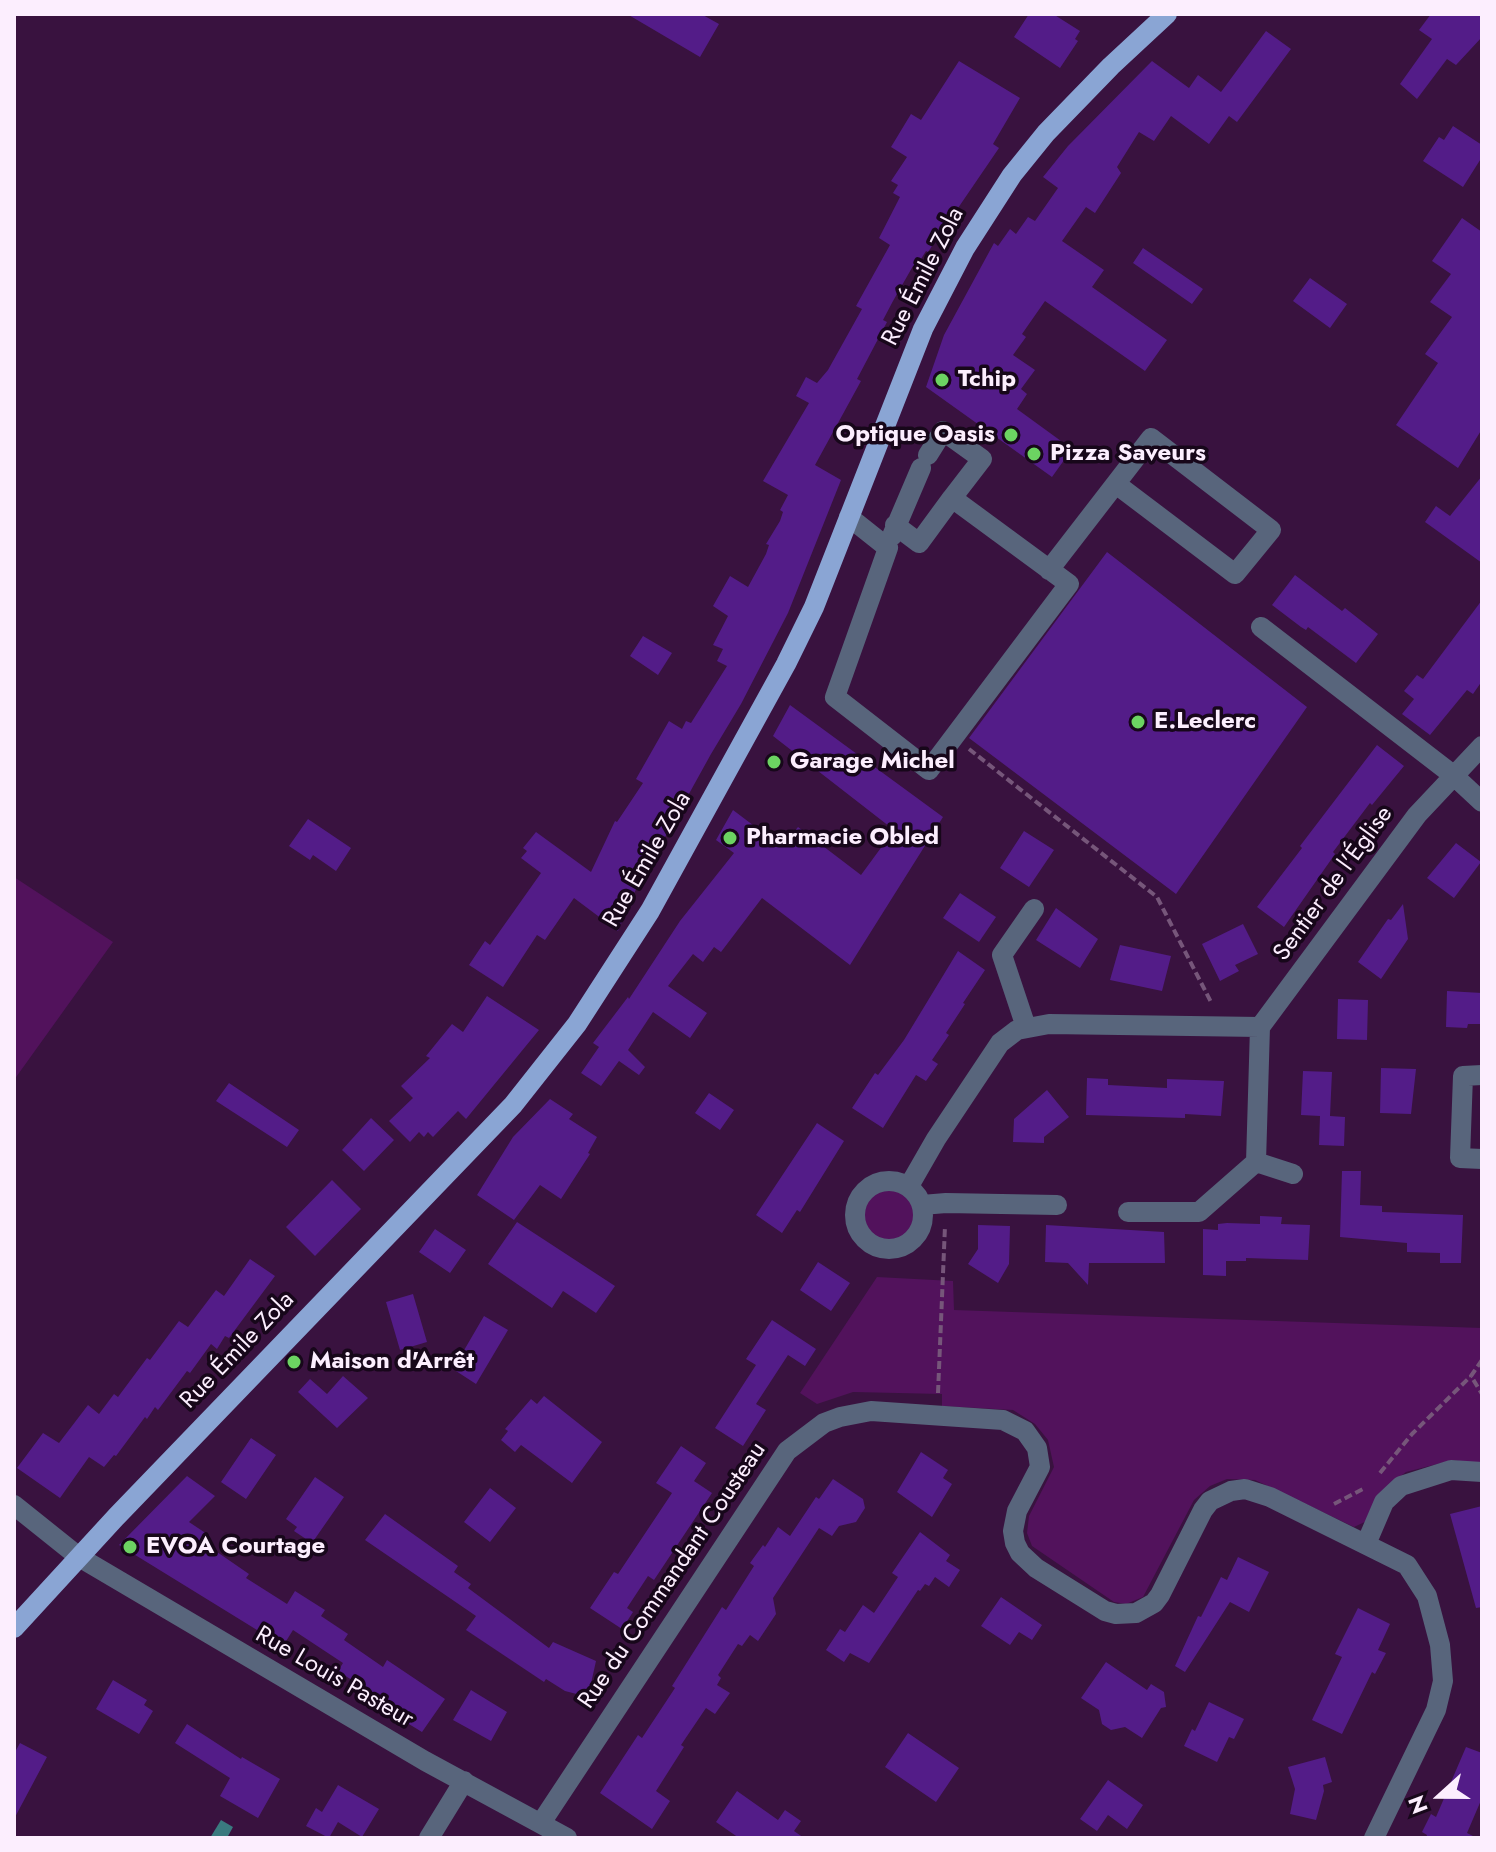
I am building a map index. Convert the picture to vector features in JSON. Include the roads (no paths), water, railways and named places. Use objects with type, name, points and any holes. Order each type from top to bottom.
[{"type":"main road","name":"Rue Émile Zola","points":[[14,1628],[267,1357],[513,1105],[577,1024],[650,911],[780,677],[814,607],[929,318],[965,248],[1026,157],[1066,111],[1167,14]]},
{"type":"street","points":[[895,525],[919,543],[952,498],[982,459],[943,431],[924,462],[895,525],[835,697],[929,770],[1069,584],[952,498]]},
{"type":"street","points":[[1049,570],[1151,438],[1271,530],[1235,574],[1116,484]]},
{"type":"street","points":[[849,517],[888,548]]},
{"type":"street","points":[[1261,627],[1453,775],[1482,802]]},
{"type":"street","name":"Sentier de l'Église","points":[[1260,1027],[1417,815],[1482,746]]},
{"type":"street","points":[[1026,1027],[1002,955],[1034,909]]},
{"type":"street","points":[[909,1186],[936,1139],[1000,1043],[1026,1027],[1049,1024],[1260,1027],[1256,1162],[1199,1212],[1128,1212]]},
{"type":"street","points":[[1482,1075],[1463,1076],[1460,1158],[1482,1159]]},
{"type":"street","points":[[1256,1162],[1293,1174]]},
{"type":"street","points":[[886,1180],[909,1186],[922,1205],[921,1229],[904,1246],[881,1248],[861,1235],[854,1212],[864,1190],[886,1180]]},
{"type":"street","points":[[922,1205],[1057,1205]]},
{"type":"street","name":"Rue du Commandant Cousteau","points":[[541,1823],[787,1451],[810,1432],[840,1417],[871,1411],[1003,1420],[1015,1424],[1032,1438],[1040,1457],[1040,1467],[1017,1511],[1013,1531],[1015,1543],[1020,1553],[1036,1568],[1105,1611],[1126,1615],[1154,1603],[1203,1510],[1220,1495],[1245,1489],[1319,1521],[1407,1565],[1427,1596],[1443,1665],[1443,1681],[1436,1710],[1374,1838]]},
{"type":"street","points":[[1366,1544],[1384,1502],[1401,1486],[1451,1470],[1482,1472]]},
{"type":"street","name":"Rue Louis Pasteur","points":[[14,1505],[79,1557],[412,1753],[567,1838]]},
{"type":"street","points":[[429,1838],[464,1781]]},
{"type":"place","name":"Tchip","points":[[942,380]]},
{"type":"place","name":"Optique Oasis","points":[[1011,435]]},
{"type":"place","name":"Pizza Saveurs","points":[[1034,454]]},
{"type":"place","name":"E.Leclerc","points":[[1138,722]]},
{"type":"place","name":"Garage Michel","points":[[774,762]]},
{"type":"place","name":"Pharmacie Obled","points":[[730,838]]},
{"type":"place","name":"Maison d'Arrêt","points":[[294,1362]]},
{"type":"place","name":"EVOA Courtage","points":[[130,1547]]}]
